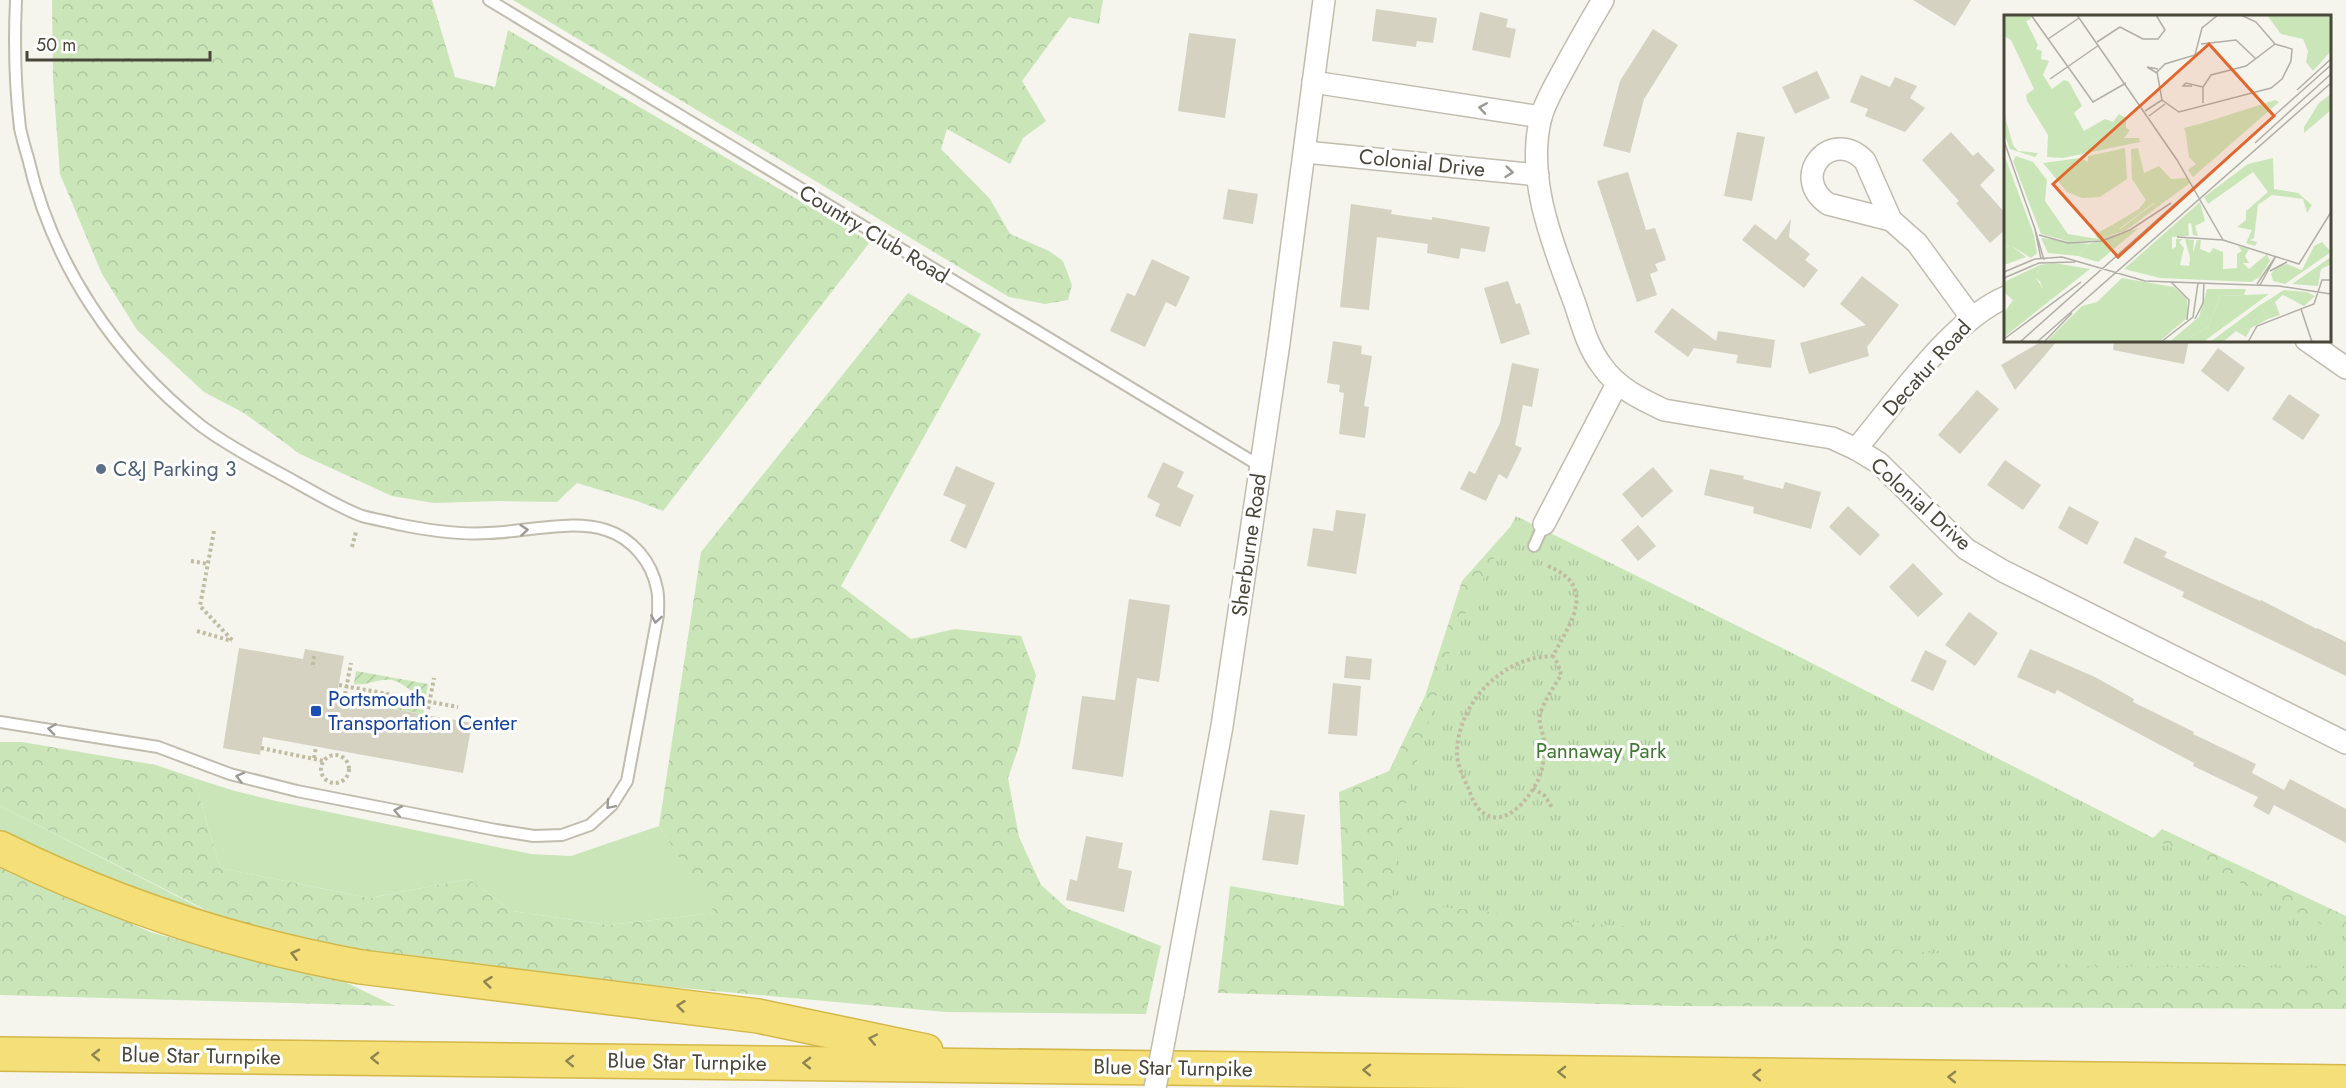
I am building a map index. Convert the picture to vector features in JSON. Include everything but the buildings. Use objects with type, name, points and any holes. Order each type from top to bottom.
[{"type":"highway","points":[[0,848],[58,877],[138,909],[221,935],[304,957],[361,967],[758,1016],[992,1066]]},
{"type":"highway","name":"Blue Star Turnpike","points":[[0,1054],[2346,1082]]},
{"type":"street","name":"Sherburne Road","points":[[1155,1088],[1222,726],[1305,152],[1324,0]]},
{"type":"street","name":"Colonial Drive","points":[[1603,0],[1566,65],[1541,117],[1537,146],[1538,175],[1556,252],[1589,345],[1601,366],[1617,384],[1642,400],[1664,410],[1832,438],[1856,449],[1879,463],[1938,523],[1976,554],[2003,571],[2346,743]]},
{"type":"street","points":[[1313,82],[1541,117]]},
{"type":"street","name":"Colonial Drive","points":[[1305,152],[1538,175]]},
{"type":"street","points":[[1891,220],[1917,243],[1971,317]]},
{"type":"street","name":"Decatur Road","points":[[1856,449],[1939,350],[1971,317],[2004,298]]},
{"type":"street","points":[[2309,342],[2346,368]]},
{"type":"street","points":[[1544,525],[1617,384]]},
{"type":"lane","points":[[0,722],[158,747],[230,774],[274,786],[496,830],[534,836],[562,835],[590,825],[612,805],[627,781],[658,615],[657,589],[648,565],[632,542],[606,530],[575,526],[486,534],[466,533],[398,524],[361,515],[227,444],[175,405],[130,360],[101,321],[61,254],[33,183],[21,130],[15,70],[16,0]]},
{"type":"lane","name":"Country Club Road","points":[[489,0],[1260,466]]},
{"type":"lane","points":[[1534,546],[1544,525]]},
{"type":"path","points":[[197,631],[233,641],[200,606],[214,531]]},
{"type":"path","points":[[352,547],[356,531]]},
{"type":"path","points":[[191,561],[208,564]]},
{"type":"path","points":[[1548,566],[1566,574],[1573,582],[1578,597],[1571,619],[1553,656]]},
{"type":"path","points":[[312,665],[314,656]]},
{"type":"path","points":[[1553,656],[1561,675],[1540,714],[1544,741],[1543,761],[1538,781],[1513,812],[1504,816],[1483,813],[1476,805],[1464,778],[1457,754],[1461,726],[1469,708],[1477,695],[1499,674],[1520,661],[1553,656]]},
{"type":"path","points":[[344,700],[351,663]]},
{"type":"path","points":[[427,715],[434,678]]},
{"type":"path","points":[[339,685],[458,707]]},
{"type":"path","points":[[383,707],[385,693]]},
{"type":"path","points":[[314,758],[316,747]]},
{"type":"path","points":[[261,748],[324,760],[332,755],[340,756],[349,766],[344,779],[338,783],[324,778],[321,771],[324,760]]},
{"type":"path","points":[[1533,788],[1545,796],[1553,809]]},
{"type":"green space","points":[[52,0],[432,0],[455,77],[495,87],[508,30],[870,242],[663,511],[577,483],[557,502],[434,503],[392,496],[300,454],[244,413],[204,392],[137,330],[102,274],[60,174],[53,80]]},
{"type":"green space","points":[[513,0],[1103,0],[1099,24],[1069,17],[1022,81],[1046,121],[1023,138],[1010,164],[947,129],[941,149],[990,199],[1010,234],[1049,251],[1063,261],[1072,285],[1068,300],[1045,304],[1009,297]]},
{"type":"green space","points":[[908,293],[981,334],[841,586],[911,639],[955,629],[1021,636],[1036,675],[1020,743],[1008,778],[1019,837],[1041,885],[1068,909],[1161,946],[1146,1014],[946,1012],[450,967],[249,930],[0,806],[0,742],[22,742],[156,765],[194,778],[220,868],[369,898],[469,879],[512,911],[608,925],[715,913],[659,826],[701,552]]},
{"type":"green space","name":"Pannaway Park","points":[[1516,516],[1782,648],[2346,937],[2346,968],[2083,966],[1574,922],[1391,901],[1408,791],[1456,631]]},
{"type":"green space","name":"Pannaway Park","points":[[1511,526],[1782,648],[2153,838],[2162,829],[2346,916],[2346,1009],[1675,1006],[1218,993],[1230,886],[1344,906],[1339,792],[1389,771],[1425,696],[1462,581]]},
{"type":"green space","points":[[356,671],[428,684],[426,697],[392,680],[354,684]]},
{"type":"green space","points":[[364,694],[381,697],[379,706],[348,701],[348,696],[363,699]]},
{"type":"green space","points":[[389,699],[409,703],[408,707],[424,710],[423,714],[388,708]]},
{"type":"green space","points":[[194,778],[276,801],[531,854],[571,856],[659,826],[716,913],[608,925],[512,911],[469,879],[369,898],[220,868]]},
{"type":"green space","points":[[0,806],[208,912],[206,920],[0,836]]},
{"type":"green space","points":[[0,862],[150,932],[345,982],[395,1006],[0,995]]},
{"type":"place","name":"C&J Parking 3","points":[[101,469]]},
{"type":"place","name":"Portsmouth Transportation Center","points":[[316,711]]}]
